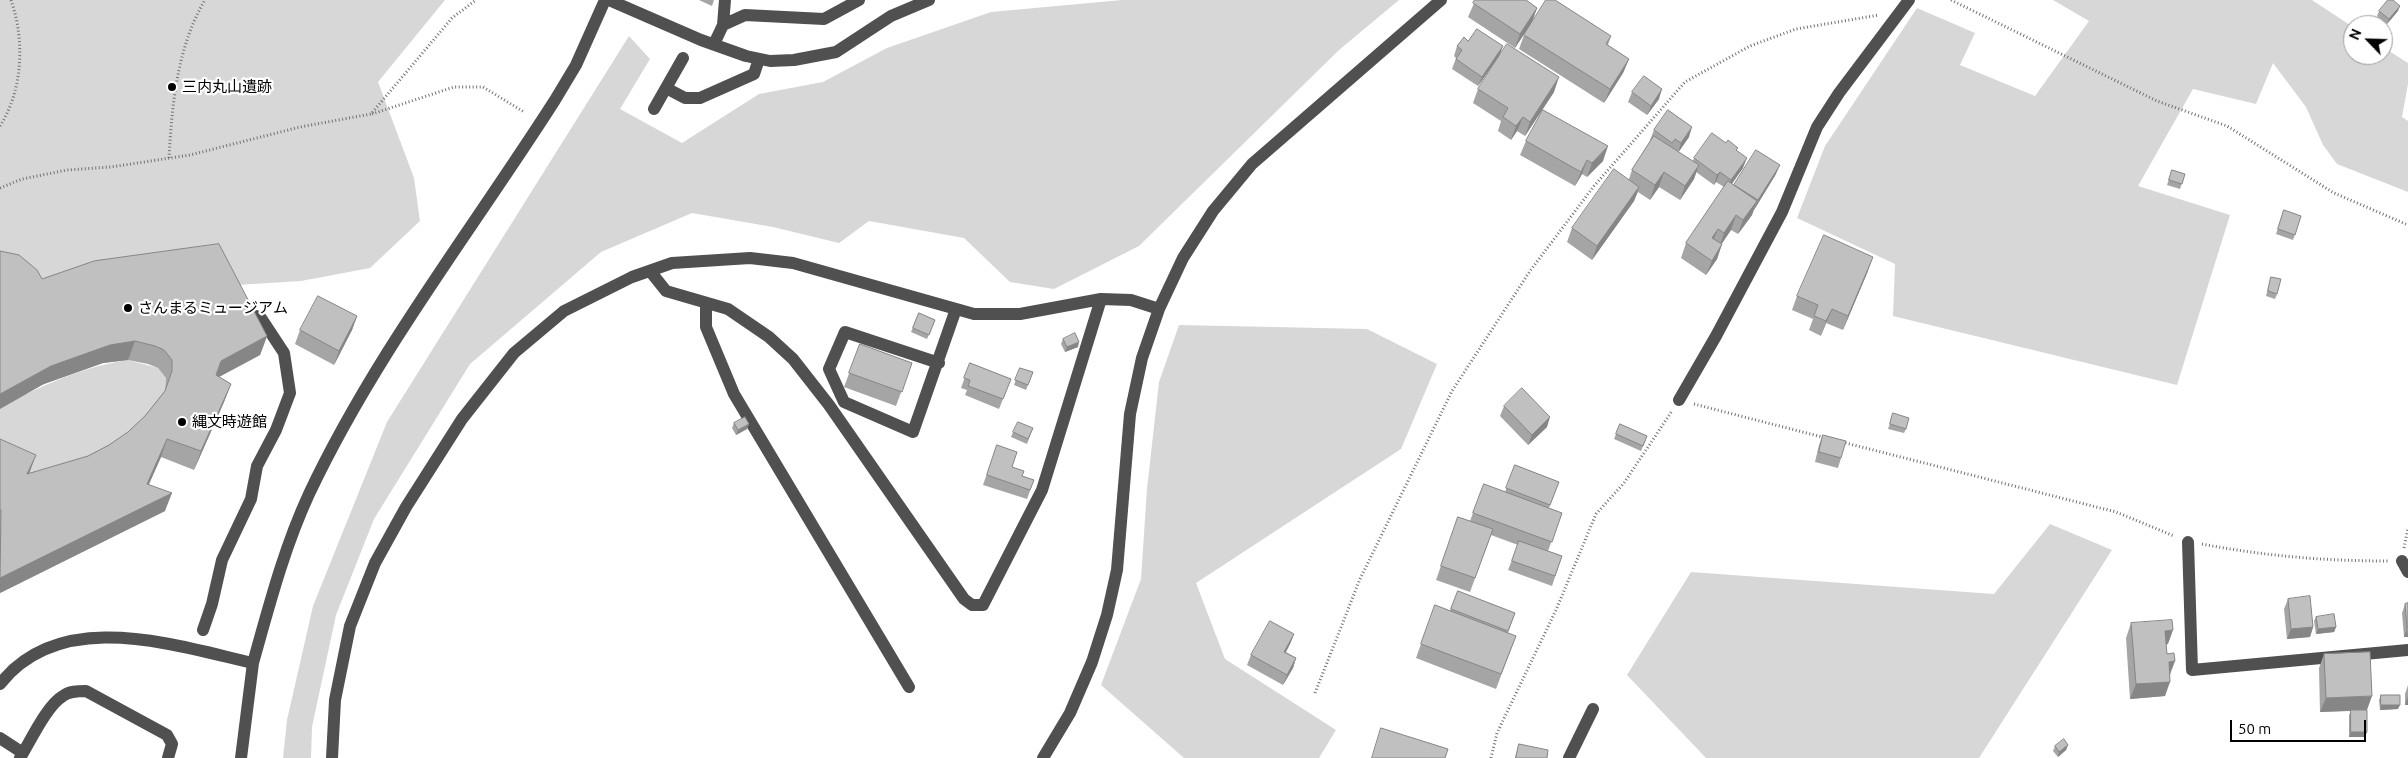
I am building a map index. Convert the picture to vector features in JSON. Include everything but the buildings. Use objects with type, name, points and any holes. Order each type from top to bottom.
[{"type":"street","points":[[240,758],[253,663],[279,571],[308,496],[344,424],[395,342],[556,100],[576,65],[607,0],[714,44],[770,61],[794,60],[836,52],[891,16],[930,0]]},
{"type":"street","points":[[714,44],[723,25],[725,0]]},
{"type":"street","points":[[723,25],[745,15],[824,19],[859,0]]},
{"type":"street","points":[[1043,758],[1070,713],[1092,662],[1107,615],[1117,570],[1130,414],[1142,358],[1159,308],[1183,258],[1213,211],[1252,164],[1441,0]]},
{"type":"street","points":[[1679,400],[1716,336],[1782,212],[1817,127],[1839,93],[1910,0]]},
{"type":"street","points":[[654,109],[683,58]]},
{"type":"street","points":[[666,88],[685,98],[700,98],[754,74],[759,59]]},
{"type":"street","points":[[332,758],[335,700],[354,617],[375,563],[406,507],[462,419],[514,353],[564,311],[632,277],[672,263],[750,258],[793,263],[974,314],[1020,314],[1101,299],[1131,300],[1159,308]]},
{"type":"street","points":[[650,271],[666,291],[728,310],[769,337],[793,359],[829,405],[964,599],[972,605],[983,605],[1042,490],[1101,299]]},
{"type":"street","points":[[706,303],[706,327],[734,394],[909,687]]},
{"type":"street","points":[[939,363],[845,332],[829,369],[844,402],[914,432],[939,363],[956,308]]},
{"type":"street","points":[[204,630],[222,560],[252,499],[258,466],[276,430],[290,393],[284,353],[261,318],[251,314]]},
{"type":"street","points":[[2188,542],[2192,670],[2408,650]]},
{"type":"street","points":[[0,684],[31,657],[60,644],[90,637],[124,637],[253,663]]},
{"type":"street","points":[[0,738],[21,755],[53,705],[62,696],[75,691],[86,691],[167,735],[172,744],[168,758]]},
{"type":"street","points":[[1569,758],[1593,709]]},
{"type":"path","points":[[0,126],[10,110],[18,76],[20,48],[18,18],[11,0]]},
{"type":"path","points":[[169,158],[172,119],[187,38],[205,0]]},
{"type":"path","points":[[372,114],[452,18],[476,0]]},
{"type":"path","points":[[1950,0],[2157,101],[2227,126],[2334,193],[2408,224]]},
{"type":"path","points":[[1315,693],[1360,579],[1452,392],[1530,271],[1594,186],[1685,82],[1750,46],[1796,29],[1863,16],[1900,13]]},
{"type":"path","points":[[0,188],[22,179],[67,170],[190,155],[300,127],[372,114],[454,87],[483,87],[524,112]]},
{"type":"path","points":[[1491,758],[1497,733],[1556,610],[1596,514],[1624,484],[1679,400],[1831,439]]},
{"type":"path","points":[[1840,442],[2116,512],[2188,542],[2241,552],[2405,567]]},
{"type":"shaded area","points":[[0,0],[445,0],[378,82],[414,178],[420,221],[370,268],[301,281],[237,285],[49,281],[0,262]]},
{"type":"shaded area","points":[[1122,0],[1399,0],[1339,50],[1139,246],[1054,289],[1010,282],[964,238],[869,221],[839,243],[773,227],[692,213],[601,252],[470,364],[374,519],[336,615],[312,727],[311,758],[283,758],[287,720],[313,606],[387,422],[629,36],[650,59],[620,109],[682,143],[759,94],[823,82],[887,48],[991,12]]},
{"type":"shaded area","points":[[2053,0],[2312,0],[2343,20],[2343,65],[2393,65],[2393,53],[2408,63],[2408,84],[2402,117],[2408,121],[2408,192],[2337,164],[2323,145],[2306,107],[2273,63],[2256,104],[2193,89],[2138,186],[2230,215],[2177,385],[1893,316],[1895,264],[1797,218],[1825,146],[1917,8],[1975,33],[1960,65],[2035,96],[2089,21]]},
{"type":"shaded area","points":[[1179,325],[1367,329],[1437,364],[1401,449],[1196,583],[1225,659],[1336,730],[1319,758],[1184,758],[1101,685],[1141,579],[1147,489],[1159,382]]},
{"type":"shaded area","points":[[128,360],[158,368],[166,378],[165,390],[158,409],[138,434],[20,493],[0,460],[0,407],[78,372]]},
{"type":"shaded area","points":[[2050,524],[2112,550],[1979,758],[1706,758],[1627,675],[1691,572],[1994,594]]},
{"type":"place","name":"三内丸山遺跡","points":[[172,87]]},
{"type":"place","name":"さんまるミュージアム","points":[[128,308]]},
{"type":"place","name":"縄文時遊館","points":[[182,422]]}]
